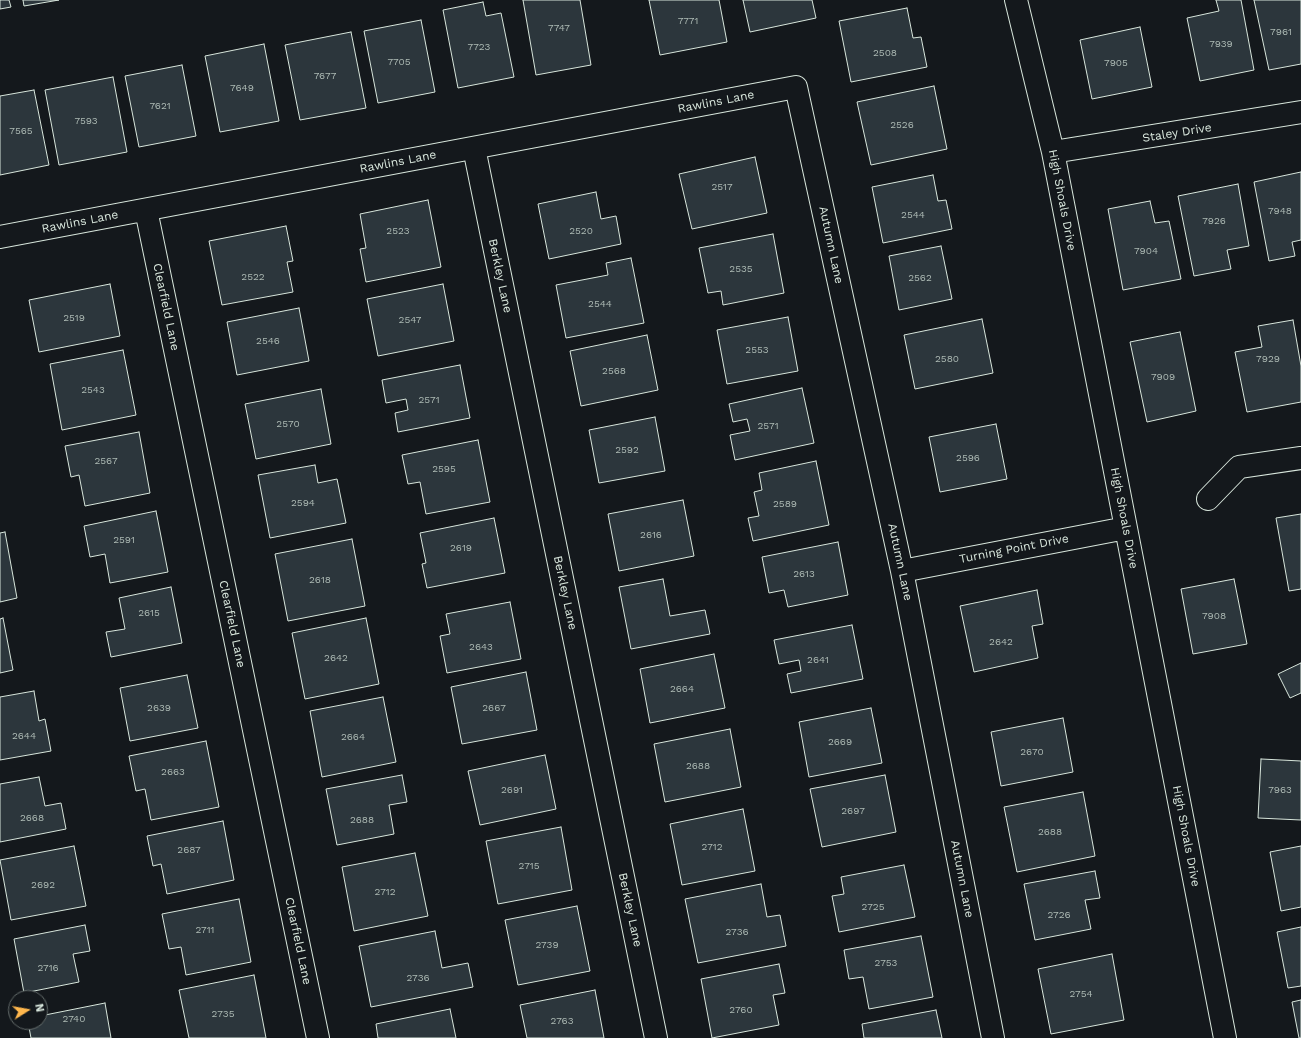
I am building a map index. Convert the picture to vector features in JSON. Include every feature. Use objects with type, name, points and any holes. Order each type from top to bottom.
[{"type":"street","name":"High Shoals Drive","points":[[1016,0],[1053,152],[1226,1038]]},
{"type":"street","name":"Rawlins Lane","points":[[0,237],[796,87]]},
{"type":"street","name":"Autumn Lane","points":[[796,87],[902,571],[993,1038]]},
{"type":"street","name":"Staley Drive","points":[[1053,152],[1301,112]]},
{"type":"street","name":"Berkley Lane","points":[[474,148],[656,1038]]},
{"type":"street","name":"Clearfield Lane","points":[[146,210],[318,1038]]},
{"type":"street","points":[[1208,499],[1239,467],[1301,458]]},
{"type":"street","name":"Turning Point Drive","points":[[902,571],[1126,528]]},
{"type":"building","points":[[0,0],[9,0],[11,7],[0,9]]},
{"type":"building","points":[[23,0],[59,0],[24,6]]},
{"type":"building","points":[[523,0],[580,0],[591,65],[536,75]]},
{"type":"building","points":[[649,0],[719,0],[727,42],[660,55]]},
{"type":"building","points":[[743,0],[812,0],[816,18],[750,32]]},
{"type":"building","points":[[1216,0],[1241,0],[1254,70],[1200,81],[1187,18],[1219,11]]},
{"type":"building","points":[[1254,0],[1301,0],[1301,64],[1269,70]]},
{"type":"building","points":[[483,2],[486,16],[501,13],[514,77],[458,88],[443,10]]},
{"type":"building","points":[[907,8],[913,38],[921,37],[927,67],[851,82],[839,21]]},
{"type":"building","points":[[421,20],[435,92],[378,103],[364,31]]},
{"type":"building","points":[[1140,27],[1152,87],[1092,99],[1080,40]]},
{"type":"building","points":[[351,32],[366,108],[300,120],[285,45]]},
{"type":"building","points":[[264,44],[279,121],[220,132],[205,56]]},
{"type":"building","points":[[182,65],[196,136],[139,147],[125,76]]},
{"type":"building","points":[[113,77],[127,152],[59,165],[45,90]]},
{"type":"building","points":[[934,86],[947,149],[871,165],[857,102]]},
{"type":"building","points":[[34,90],[49,165],[0,175],[0,96]]},
{"type":"building","points":[[755,157],[767,213],[692,229],[679,174]]},
{"type":"building","points":[[1301,172],[1301,240],[1292,242],[1295,256],[1269,261],[1254,182]]},
{"type":"building","points":[[933,175],[938,201],[946,200],[952,229],[883,243],[872,187]]},
{"type":"building","points":[[1238,184],[1249,246],[1227,250],[1231,269],[1194,276],[1178,196]]},
{"type":"building","points":[[596,192],[601,219],[616,216],[621,244],[549,259],[538,204]]},
{"type":"building","points":[[428,200],[441,267],[366,282],[360,249],[366,248],[360,214]]},
{"type":"building","points":[[1150,201],[1155,223],[1169,221],[1181,279],[1123,290],[1108,209]]},
{"type":"building","points":[[286,226],[293,261],[287,262],[293,292],[222,305],[209,241]]},
{"type":"building","points":[[773,234],[784,293],[723,305],[721,291],[708,293],[699,248]]},
{"type":"building","points":[[941,246],[952,299],[899,310],[889,256]]},
{"type":"building","points":[[631,258],[644,323],[566,338],[556,285],[608,275],[606,263]]},
{"type":"building","points":[[110,284],[120,336],[39,352],[29,300]]},
{"type":"building","points":[[443,284],[454,341],[378,356],[367,299]]},
{"type":"building","points":[[299,308],[309,361],[237,375],[227,322]]},
{"type":"building","points":[[788,317],[798,371],[727,384],[717,330]]},
{"type":"building","points":[[982,319],[993,373],[915,389],[904,335]]},
{"type":"building","points":[[1293,320],[1301,366],[1301,402],[1247,412],[1235,352],[1262,347],[1258,326]]},
{"type":"building","points":[[1180,332],[1196,411],[1147,422],[1130,342]]},
{"type":"building","points":[[647,335],[658,390],[581,406],[570,351]]},
{"type":"building","points":[[123,350],[136,415],[62,430],[50,364]]},
{"type":"building","points":[[460,365],[470,418],[398,432],[395,413],[408,410],[406,399],[386,403],[382,380]]},
{"type":"building","points":[[802,388],[814,443],[735,460],[730,435],[750,431],[747,419],[733,422],[729,404]]},
{"type":"building","points":[[321,389],[331,444],[256,459],[245,404]]},
{"type":"building","points":[[655,417],[665,471],[599,483],[589,430]]},
{"type":"building","points":[[996,424],[1007,479],[940,492],[929,437]]},
{"type":"building","points":[[139,432],[150,493],[85,506],[79,475],[71,477],[65,446]]},
{"type":"building","points":[[478,440],[490,502],[426,514],[420,482],[408,484],[402,455]]},
{"type":"building","points":[[816,461],[829,525],[753,541],[748,518],[759,516],[754,492],[762,490],[759,473]]},
{"type":"building","points":[[315,465],[318,483],[337,479],[346,523],[270,538],[258,475]]},
{"type":"building","points":[[683,500],[694,556],[619,571],[608,514]]},
{"type":"building","points":[[156,511],[168,572],[110,583],[105,554],[90,557],[84,526]]},
{"type":"building","points":[[1301,514],[1301,589],[1289,591],[1276,518]]},
{"type":"building","points":[[494,518],[505,573],[427,588],[422,564],[426,563],[420,533]]},
{"type":"building","points":[[5,532],[17,598],[0,602],[0,533]]},
{"type":"building","points":[[352,539],[365,606],[288,621],[275,554]]},
{"type":"building","points":[[838,542],[848,595],[788,607],[784,590],[769,593],[762,557]]},
{"type":"building","points":[[663,579],[670,616],[705,610],[710,634],[631,649],[619,587]]},
{"type":"building","points":[[1234,579],[1247,644],[1193,654],[1181,589]]},
{"type":"building","points":[[171,587],[182,643],[111,657],[106,632],[125,629],[119,598]]},
{"type":"building","points":[[1037,590],[1043,624],[1032,626],[1038,658],[974,672],[960,606]]},
{"type":"building","points":[[510,602],[521,659],[447,673],[440,636],[450,634],[446,614]]},
{"type":"building","points":[[3,618],[13,670],[0,673],[0,619]]},
{"type":"building","points":[[366,618],[379,684],[305,699],[292,633]]},
{"type":"building","points":[[852,625],[863,679],[791,693],[787,674],[801,671],[799,660],[779,664],[774,640]]},
{"type":"building","points":[[714,654],[725,708],[650,723],[640,669]]},
{"type":"building","points":[[1301,663],[1301,693],[1290,698],[1278,674]]},
{"type":"building","points":[[526,672],[537,730],[462,744],[451,687]]},
{"type":"building","points":[[187,675],[198,728],[130,741],[120,688]]},
{"type":"building","points":[[34,691],[39,721],[45,719],[51,751],[0,760],[0,697]]},
{"type":"building","points":[[383,697],[396,762],[322,777],[310,711]]},
{"type":"building","points":[[871,708],[882,763],[809,777],[799,722]]},
{"type":"building","points":[[1063,718],[1073,772],[1001,786],[991,732]]},
{"type":"building","points":[[730,729],[741,787],[665,802],[654,744]]},
{"type":"building","points":[[206,741],[219,807],[151,820],[145,789],[136,791],[129,756]]},
{"type":"building","points":[[545,755],[556,809],[480,825],[468,771]]},
{"type":"building","points":[[1261,759],[1301,761],[1301,820],[1258,818]]},
{"type":"building","points":[[402,775],[407,802],[389,805],[394,834],[337,845],[326,789]]},
{"type":"building","points":[[885,775],[896,832],[822,847],[810,789]]},
{"type":"building","points":[[39,777],[45,806],[61,803],[66,829],[0,842],[0,784]]},
{"type":"building","points":[[1083,792],[1095,856],[1017,872],[1004,807]]},
{"type":"building","points":[[743,809],[755,871],[682,885],[670,824]]},
{"type":"building","points":[[223,821],[234,880],[167,894],[161,864],[153,866],[147,836]]},
{"type":"building","points":[[561,827],[572,890],[498,904],[486,841]]},
{"type":"building","points":[[74,846],[86,906],[11,920],[0,860]]},
{"type":"building","points":[[1301,846],[1301,907],[1281,911],[1270,852]]},
{"type":"building","points":[[415,853],[428,916],[354,931],[342,867]]},
{"type":"building","points":[[904,865],[915,917],[839,932],[832,896],[844,894],[841,877]]},
{"type":"building","points":[[1095,871],[1100,898],[1085,900],[1091,929],[1035,940],[1024,884]]},
{"type":"building","points":[[761,884],[767,917],[780,915],[786,946],[698,963],[685,899]]},
{"type":"building","points":[[239,899],[251,962],[186,975],[181,947],[169,949],[162,914]]},
{"type":"building","points":[[577,906],[590,971],[518,985],[505,920]]},
{"type":"building","points":[[85,925],[90,951],[73,954],[79,982],[39,990],[23,990],[14,939]]},
{"type":"building","points":[[1301,927],[1301,986],[1288,988],[1277,932]]},
{"type":"building","points":[[435,931],[442,968],[468,963],[473,987],[371,1007],[359,946]]},
{"type":"building","points":[[921,936],[933,997],[869,1009],[863,977],[849,979],[844,950]]},
{"type":"building","points":[[1112,954],[1124,1020],[1051,1034],[1038,969]]},
{"type":"building","points":[[779,964],[785,993],[773,995],[779,1025],[712,1038],[701,979]]},
{"type":"building","points":[[254,975],[266,1038],[189,1038],[179,990]]},
{"type":"building","points":[[595,990],[604,1038],[527,1038],[520,1005]]},
{"type":"building","points":[[1301,1000],[1301,1038],[1299,1038],[1292,1002]]},
{"type":"building","points":[[105,1003],[111,1038],[31,1038],[30,1030],[48,1030],[48,1014]]},
{"type":"building","points":[[450,1009],[456,1038],[378,1038],[376,1024]]},
{"type":"building","points":[[936,1010],[942,1038],[864,1038],[862,1024]]}]
